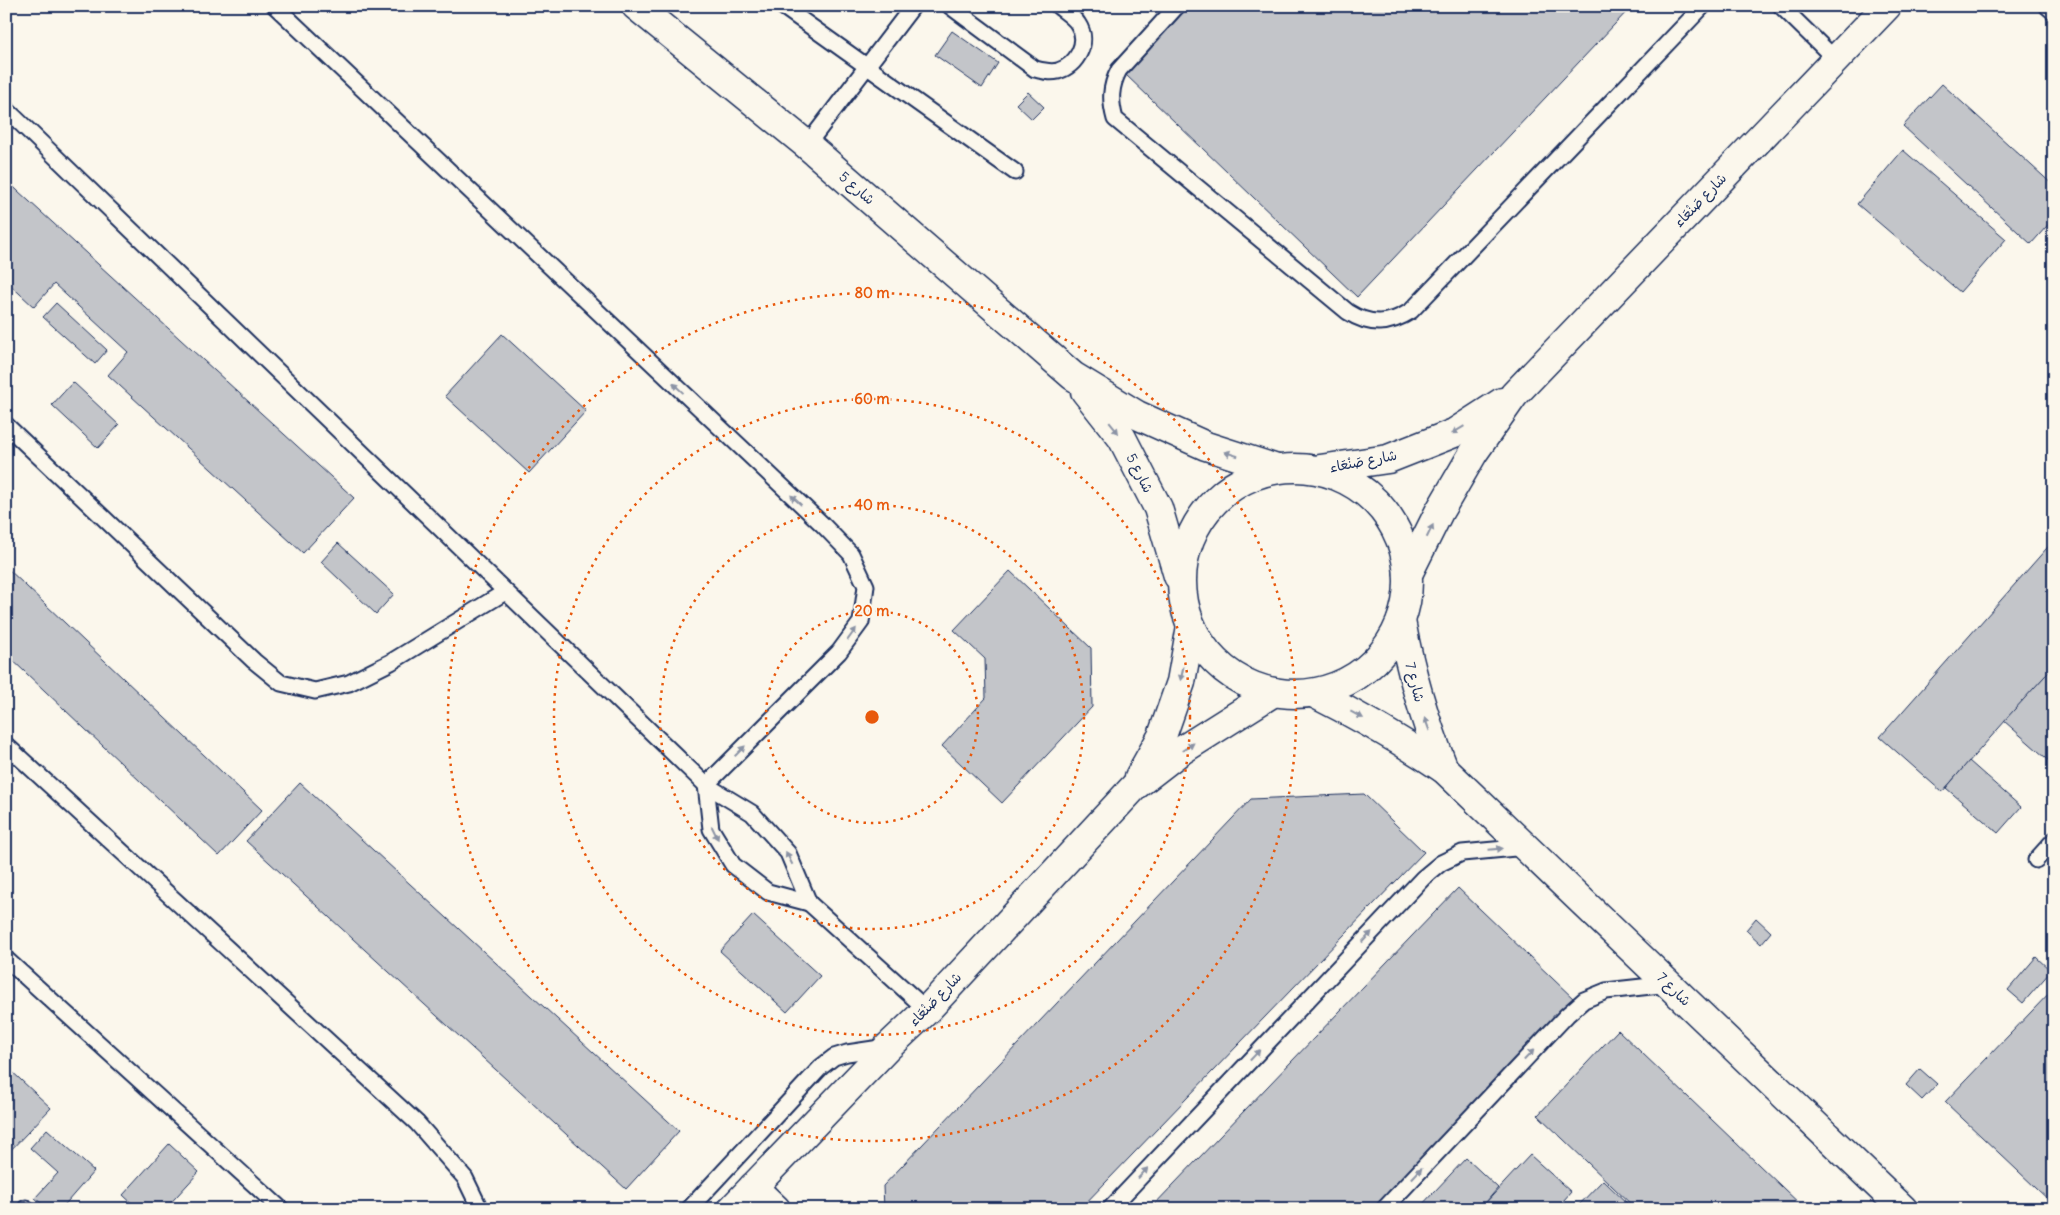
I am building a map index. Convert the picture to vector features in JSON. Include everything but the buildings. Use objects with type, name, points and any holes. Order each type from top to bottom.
[{"type":"street","name":"شارع 5","points":[[636,6],[807,144],[1073,376],[1137,415],[1206,446],[1277,469]]},
{"type":"street","name":"شارع صَنْعَاء","points":[[1408,574],[1439,512],[1474,452],[1514,394],[1887,6]]},
{"type":"street","name":"شارع 5","points":[[1073,376],[1122,438],[1158,508],[1181,584],[1191,626]]},
{"type":"street","name":"شارع صَنْعَاء","points":[[1318,470],[1388,459],[1454,434],[1514,394]]},
{"type":"street","points":[[1181,584],[1187,544],[1207,508],[1238,482],[1277,469],[1318,470],[1352,483],[1380,507],[1400,539],[1408,574],[1401,621],[1387,648],[1367,669],[1342,685],[1313,693],[1274,692],[1239,679],[1211,657],[1191,626]]},
{"type":"street","name":"شارع 7","points":[[1401,621],[1420,705],[1444,769]]},
{"type":"street","name":"شارع صَنْعَاء","points":[[1135,786],[1162,736],[1181,682],[1191,626]]},
{"type":"street","name":"شارع صَنْعَاء","points":[[732,1209],[888,1047],[927,1010],[1135,786],[1187,747],[1274,692]]},
{"type":"street","name":"شارع 7","points":[[1313,693],[1402,741],[1444,769],[1901,1208]]},
{"type":"street","points":[[753,1187],[776,1209]]},
{"type":"lane","points":[[275,6],[822,524],[851,554],[866,586],[861,622],[839,652],[706,785]]},
{"type":"lane","points":[[782,6],[1015,172]]},
{"type":"lane","points":[[807,144],[913,6]]},
{"type":"lane","points":[[950,6],[1035,69],[1056,72],[1067,67],[1075,60],[1082,42],[1082,32],[1078,23],[1058,6]]},
{"type":"lane","points":[[1178,6],[1119,70],[1111,90],[1111,105],[1115,119],[1348,312],[1359,319],[1372,323],[1386,323],[1411,311],[1703,6]]},
{"type":"lane","points":[[1782,6],[1835,59]]},
{"type":"lane","points":[[2047,6],[2054,12]]},
{"type":"lane","points":[[6,109],[706,785],[752,813],[788,853],[809,903],[927,1010]]},
{"type":"lane","points":[[6,425],[254,661],[281,683],[316,691],[349,683],[391,662],[505,592]]},
{"type":"lane","points":[[6,745],[417,1123],[466,1178],[480,1209]]},
{"type":"lane","points":[[706,785],[712,828],[733,865],[768,892],[809,903]]},
{"type":"lane","points":[[2036,860],[2054,840]]},
{"type":"lane","points":[[1110,1209],[1423,878],[1441,863],[1462,853],[1526,847]]},
{"type":"lane","points":[[6,959],[281,1209]]},
{"type":"lane","points":[[1384,1209],[1560,1022],[1584,1000],[1606,991],[1669,984]]},
{"type":"lane","points":[[689,1209],[834,1057],[847,1053],[888,1047]]}]
